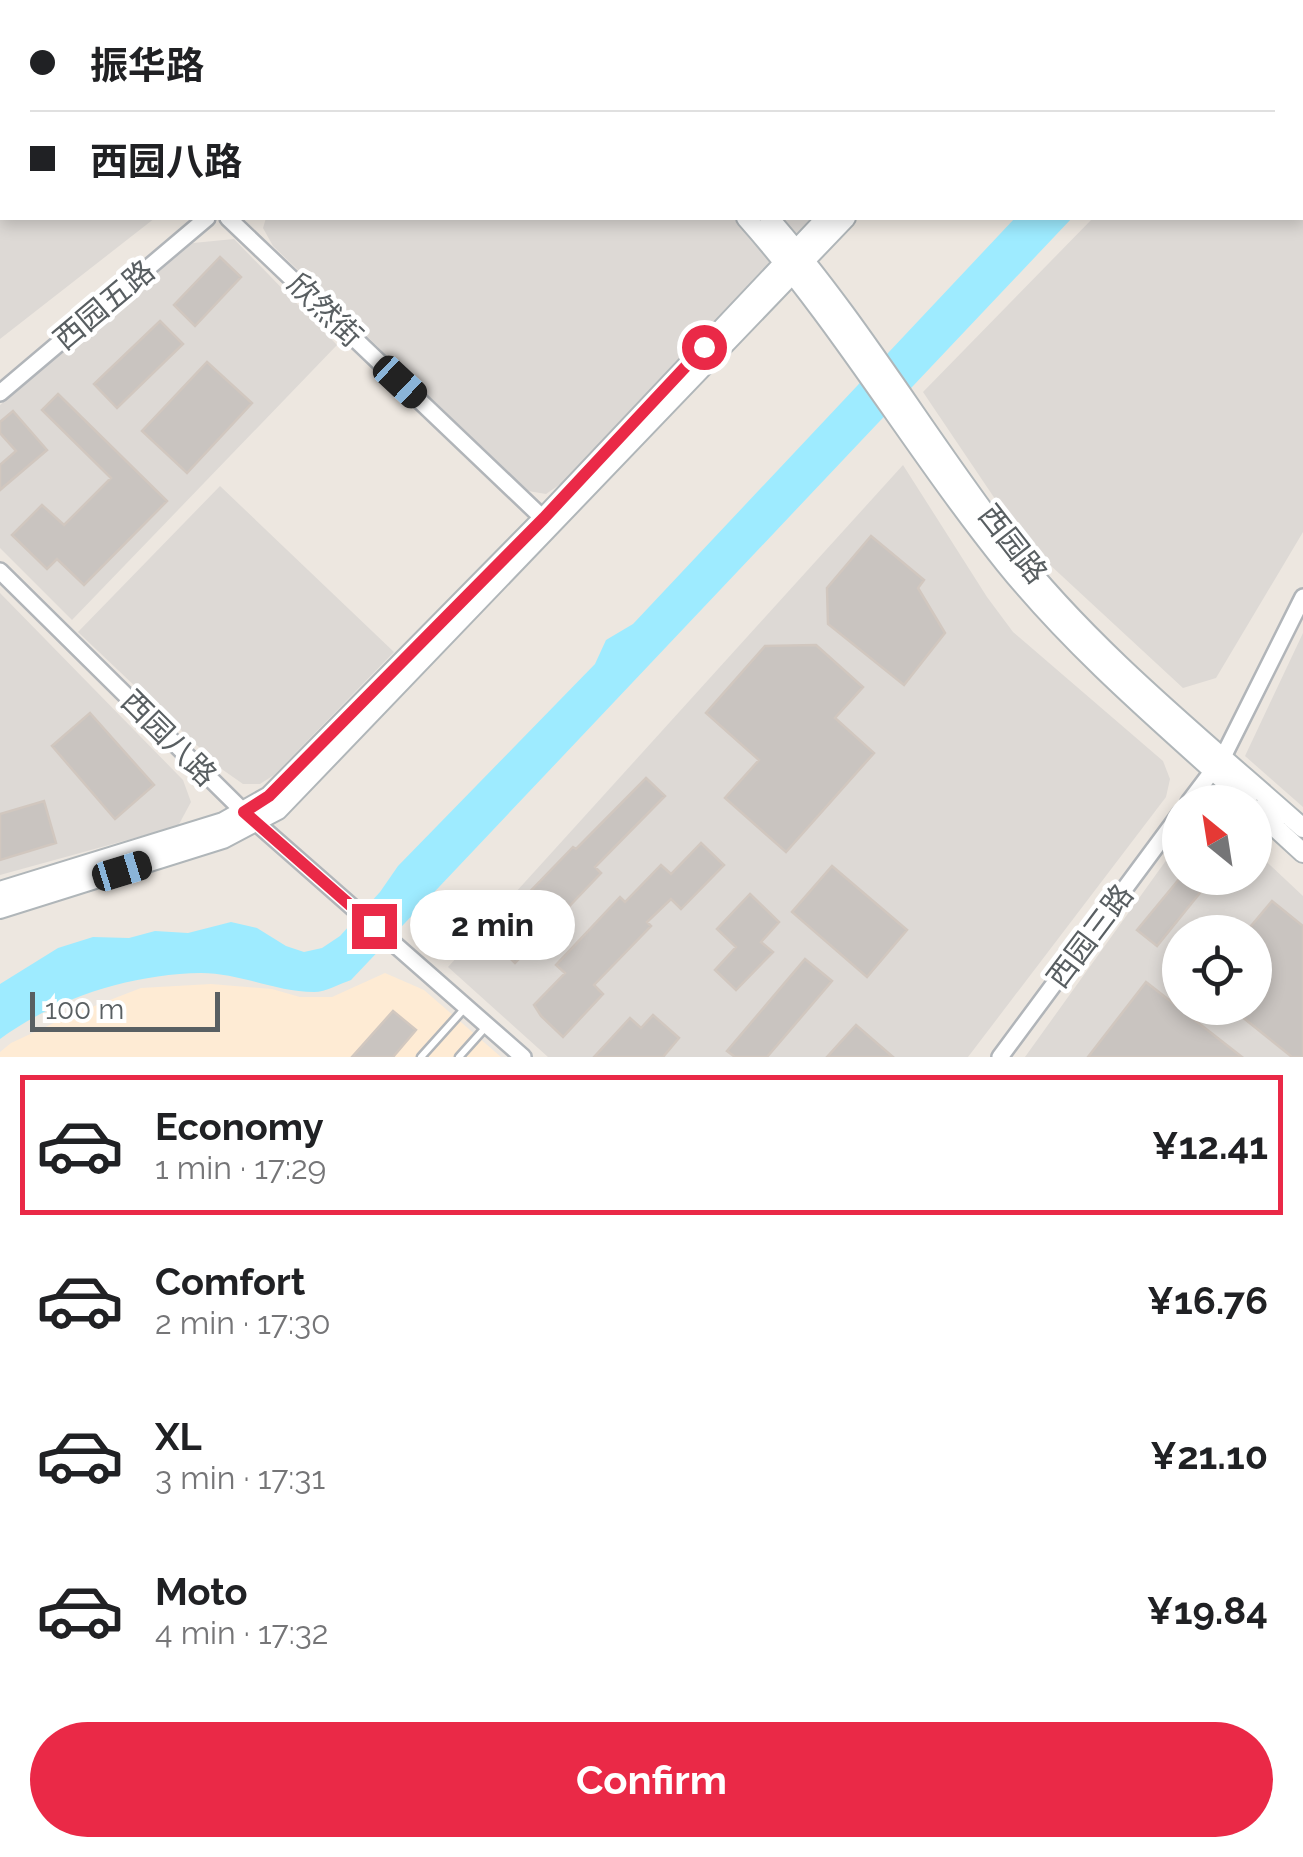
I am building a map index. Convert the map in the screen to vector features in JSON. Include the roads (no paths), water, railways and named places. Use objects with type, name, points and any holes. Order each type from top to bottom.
[{"type":"main road","name":"西园路","points":[[748,220],[795,260],[878,357],[1009,544],[1080,626],[1235,785]]},
{"type":"main road","name":"西园路","points":[[771,220],[862,370],[1005,564],[1070,638],[1218,764],[1303,828]]},
{"type":"main road","points":[[0,909],[222,839],[251,818],[548,522],[795,260],[825,220]]},
{"type":"main road","points":[[795,260],[844,220]]},
{"type":"main road","points":[[0,890],[223,822],[251,818]]},
{"type":"main road","points":[[1272,825],[1303,853]]},
{"type":"street","name":"西园五路","points":[[0,392],[205,220]]},
{"type":"street","name":"欣然街","points":[[230,220],[548,522]]},
{"type":"street","name":"西园八路","points":[[0,572],[251,818],[523,1057]]},
{"type":"street","points":[[1202,785],[1218,764],[1303,597]]},
{"type":"street","name":"西园三路","points":[[1000,1057],[1162,838]]},
{"type":"lane","points":[[421,1057],[466,1007]]},
{"type":"lane","points":[[460,1056],[487,1026]]},
{"type":"water","points":[[1013,220],[1070,220],[351,980],[314,992],[215,974],[148,978],[70,1000],[0,1039],[0,984],[58,948],[93,937],[129,938],[155,931],[188,933],[231,922],[257,928],[304,952],[322,948],[340,936],[398,866],[595,664],[606,640],[633,624]]}]
